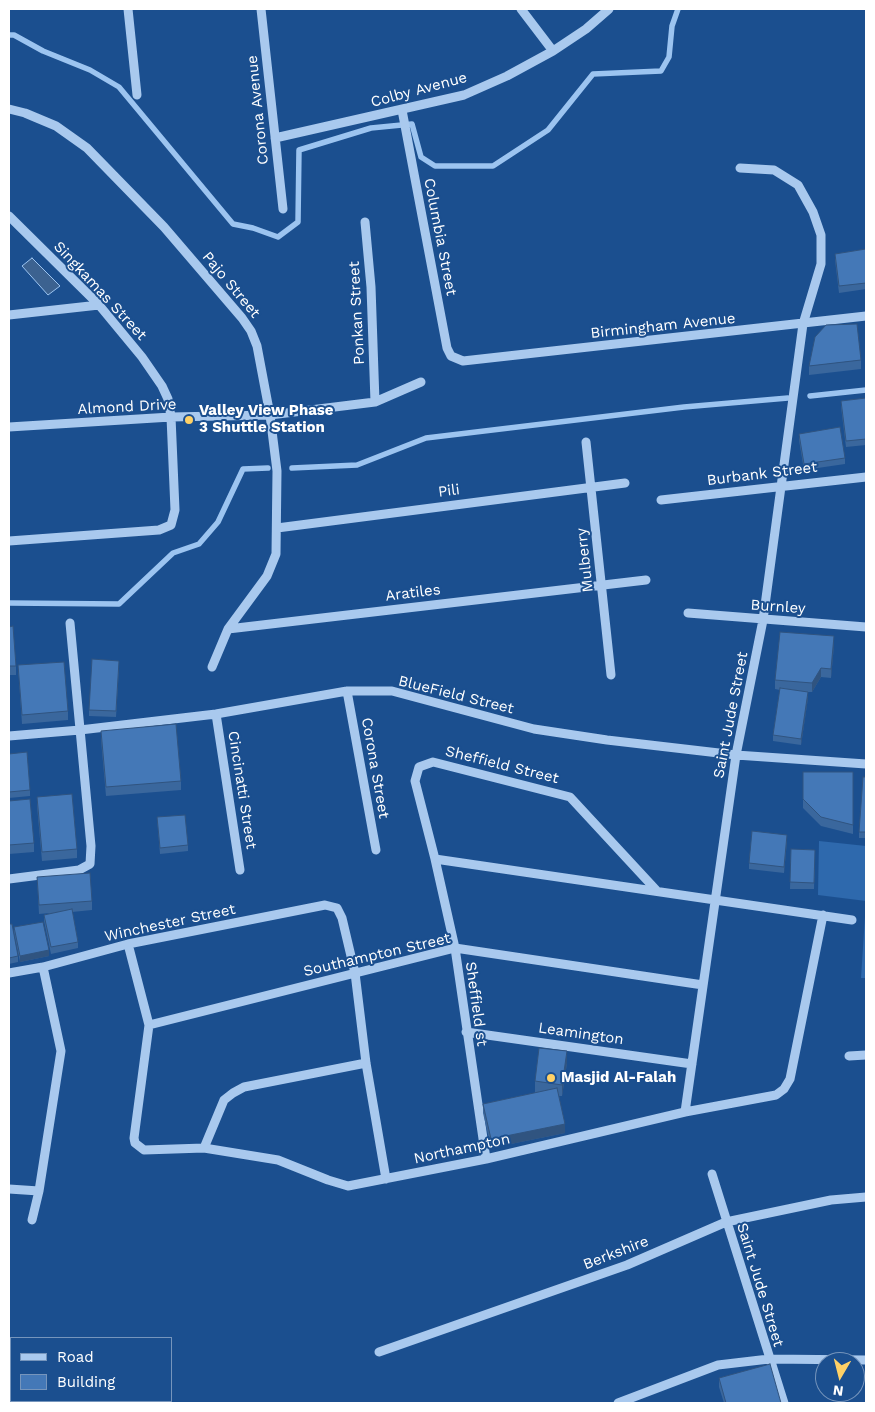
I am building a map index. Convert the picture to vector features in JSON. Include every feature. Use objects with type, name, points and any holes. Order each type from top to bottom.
[{"type":"street","points":[[128,9],[137,95]]},
{"type":"street","name":"Corona Avenue","points":[[261,9],[283,209]]},
{"type":"street","points":[[522,9],[553,51]]},
{"type":"street","name":"Colby Avenue","points":[[275,138],[464,95],[508,76],[553,51],[586,29],[609,9]]},
{"type":"street","name":"Pajo Street","points":[[9,109],[25,113],[56,126],[87,148],[164,226],[251,331],[257,346],[270,415],[277,471],[276,554],[267,576],[228,630],[212,667]]},
{"type":"street","name":"Columbia Street","points":[[402,110],[447,348],[451,356],[463,361]]},
{"type":"street","name":"Saint Jude Street","points":[[685,1112],[736,755],[763,620],[804,324],[821,264],[821,235],[813,212],[798,185],[774,170],[740,168]]},
{"type":"street","name":"Singkamas Street","points":[[9,216],[99,305],[142,357],[162,386],[168,399],[171,417],[174,510],[171,525],[159,530],[9,541]]},
{"type":"street","name":"Ponkan Street","points":[[365,222],[371,287],[375,402]]},
{"type":"street","points":[[9,315],[99,305]]},
{"type":"street","name":"Birmingham Avenue","points":[[463,361],[866,316]]},
{"type":"street","name":"Almond Drive","points":[[9,427],[171,417],[270,415],[375,402],[422,382]]},
{"type":"street","name":"Mulberry","points":[[586,442],[611,674]]},
{"type":"street","name":"Burbank Street","points":[[661,500],[866,476]]},
{"type":"street","name":"Pili","points":[[277,528],[624,483]]},
{"type":"street","name":"Aratiles","points":[[228,630],[646,580]]},
{"type":"street","name":"Burnley","points":[[688,613],[763,620],[866,626]]},
{"type":"street","points":[[9,878],[79,870],[90,864],[91,846],[70,624]]},
{"type":"street","name":"BlueField Street","points":[[9,736],[80,730],[216,714],[347,691],[392,691],[534,729],[607,740],[736,755],[866,764]]},
{"type":"street","name":"Corona Street","points":[[347,691],[376,850]]},
{"type":"street","name":"Cincinatti Street","points":[[216,714],[240,870]]},
{"type":"street","name":"Sheffield Street","points":[[419,767],[433,762],[570,797],[656,891]]},
{"type":"street","name":"Sheffield st","points":[[419,767],[414,781],[435,859],[455,948],[486,1159]]},
{"type":"street","points":[[435,859],[852,920]]},
{"type":"street","name":"Winchester Street","points":[[9,973],[43,967],[128,944],[325,905],[337,908],[342,918],[354,973]]},
{"type":"street","name":"Northampton","points":[[149,1025],[134,1138],[135,1143],[144,1150],[204,1148],[278,1160],[348,1186],[486,1159],[685,1112],[776,1095],[784,1090],[790,1079],[823,915]]},
{"type":"street","points":[[128,944],[149,1025]]},
{"type":"street","name":"Southampton Street","points":[[149,1025],[455,948],[703,986]]},
{"type":"street","points":[[32,1220],[39,1191],[61,1051],[43,967]]},
{"type":"street","points":[[354,973],[366,1063],[386,1179]]},
{"type":"street","name":"Leamington","points":[[466,1032],[692,1064]]},
{"type":"street","points":[[849,1056],[866,1055]]},
{"type":"street","points":[[204,1148],[224,1100],[232,1093],[244,1087],[366,1063]]},
{"type":"street","name":"Saint Jude Street","points":[[712,1174],[784,1403]]},
{"type":"street","points":[[9,1190],[39,1191]]},
{"type":"street","name":"Berkshire","points":[[379,1352],[627,1265],[726,1222],[831,1200],[866,1198]]},
{"type":"street","points":[[618,1403],[718,1365],[769,1359],[866,1360]]},
{"type":"shaded area","points":[[32,258],[60,286],[48,295],[22,266]]},
{"type":"shaded area","points":[[819,841],[866,846],[866,901],[818,895]]},
{"type":"shaded area","points":[[866,901],[866,978],[861,978]]},
{"type":"building","points":[[866,249],[866,283],[839,286],[835,254]]},
{"type":"building","points":[[857,324],[861,360],[809,366],[815,337],[826,325]]},
{"type":"building","points":[[866,398],[866,439],[846,441],[841,401]]},
{"type":"building","points":[[840,427],[845,458],[804,464],[799,434]]},
{"type":"building","points":[[13,626],[16,666],[9,666],[9,627]]},
{"type":"building","points":[[780,632],[834,636],[831,669],[821,668],[812,683],[775,680]]},
{"type":"building","points":[[92,659],[119,661],[116,711],[89,710]]},
{"type":"building","points":[[64,662],[68,711],[22,715],[18,665]]},
{"type":"building","points":[[780,688],[808,692],[801,739],[773,735]]},
{"type":"building","points":[[176,724],[181,781],[106,787],[101,731]]},
{"type":"building","points":[[27,752],[30,790],[9,792],[9,754]]},
{"type":"building","points":[[803,772],[853,772],[853,825],[821,817],[803,799]]},
{"type":"building","points":[[863,777],[866,777],[866,832],[859,832]]},
{"type":"building","points":[[72,794],[77,849],[42,852],[37,797]]},
{"type":"building","points":[[30,799],[34,843],[9,845],[9,801]]},
{"type":"building","points":[[185,815],[188,845],[160,848],[157,817]]},
{"type":"building","points":[[752,831],[787,835],[784,867],[749,863]]},
{"type":"building","points":[[791,849],[815,850],[814,883],[790,882]]},
{"type":"building","points":[[90,873],[92,901],[39,905],[37,877]]},
{"type":"building","points":[[72,909],[78,942],[51,947],[44,915]]},
{"type":"building","points":[[43,922],[49,950],[20,956],[14,927]]},
{"type":"building","points":[[9,924],[12,924],[18,956],[9,958]]},
{"type":"building","name":"Masjid Al-Falah","points":[[539,1048],[567,1051],[562,1085],[535,1081]]},
{"type":"building","points":[[557,1088],[565,1124],[491,1139],[483,1104]]},
{"type":"building","points":[[770,1364],[781,1403],[726,1403],[719,1378]]},
{"type":"waterway","points":[[9,35],[14,35],[43,51],[90,70],[119,87],[233,224],[253,228],[278,237],[298,222],[299,150],[371,128],[412,124],[421,157],[435,166],[493,166],[548,130],[593,74],[661,71],[669,57],[672,26],[678,9]]},
{"type":"waterway","points":[[810,396],[866,390]]},
{"type":"waterway","points":[[292,468],[357,465],[426,438],[684,407],[788,398]]},
{"type":"waterway","points":[[9,603],[119,604],[173,553],[199,544],[218,522],[243,469],[268,468]]},
{"type":"place","name":"Valley View Phase 3 Shuttle Station","points":[[189,420]]},
{"type":"place","name":"Masjid Al-Falah","points":[[551,1078]]}]
